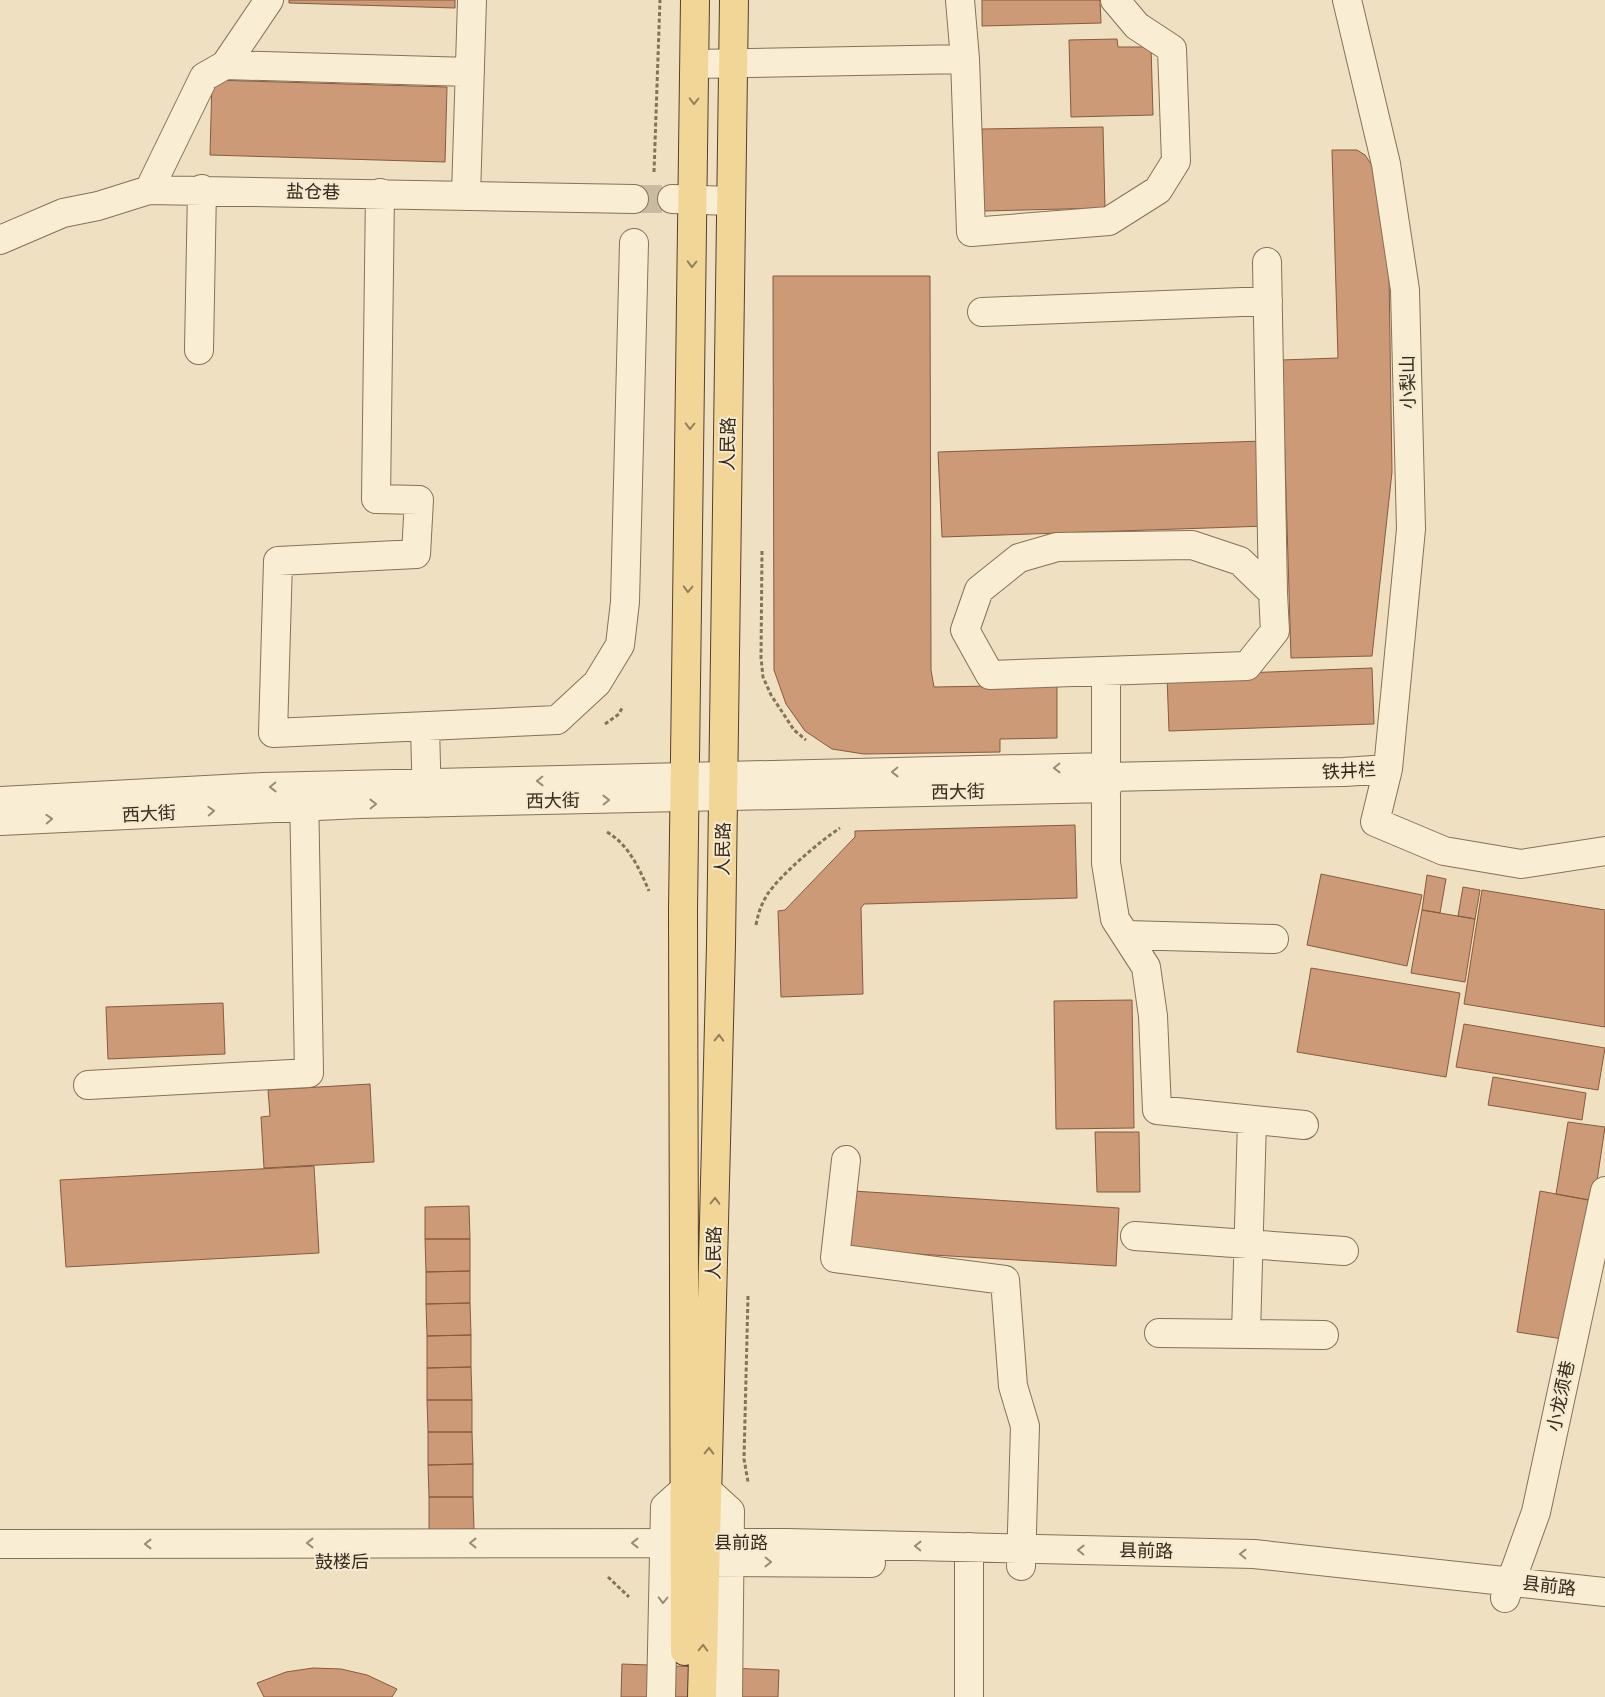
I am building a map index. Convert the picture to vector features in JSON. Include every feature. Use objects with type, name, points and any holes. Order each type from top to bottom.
[{"type":"main road","name":"人民路","points":[[696,0],[695,64],[682,200],[685,787],[696,1552],[702,1697]]},
{"type":"main road","name":"人民路","points":[[696,1491],[724,787],[734,0]]},
{"type":"main road","name":"人民路","points":[[685,1697],[696,1552]]},
{"type":"street","points":[[149,190],[204,77],[225,65],[270,0]]},
{"type":"street","points":[[466,195],[472,0]]},
{"type":"street","points":[[960,0],[965,59],[971,232],[1109,221],[1158,190],[1176,161],[1172,49],[1137,26],[1115,0]]},
{"type":"street","name":"小梨山","points":[[1347,0],[1386,164],[1405,290],[1411,529],[1388,769]]},
{"type":"street","points":[[695,64],[965,59]]},
{"type":"street","points":[[225,65],[470,72]]},
{"type":"street","points":[[199,350],[202,189]]},
{"type":"street","name":"盐仓巷","points":[[0,240],[63,213],[98,206],[149,190],[202,189],[634,199]]},
{"type":"street","points":[[380,193],[376,499],[419,500],[416,554],[278,561],[273,733],[557,720],[597,683],[620,645],[625,602],[634,243]]},
{"type":"street","points":[[682,200],[731,201]]},
{"type":"street","points":[[1267,262],[1275,630],[1247,666],[990,675],[965,630],[979,590],[1019,558],[1058,547],[1192,545],[1240,561],[1273,593]]},
{"type":"street","points":[[982,312],[1268,301]]},
{"type":"street","points":[[1106,671],[1106,863],[1115,918],[1146,967],[1153,1016],[1157,1110],[1304,1125]]},
{"type":"street","points":[[425,726],[426,793]]},
{"type":"street","name":"铁井栏","points":[[1106,777],[1344,772],[1388,769],[1375,822],[1444,851],[1522,864],[1605,851]]},
{"type":"street","name":"西大街","points":[[0,801],[304,797],[1106,777]]},
{"type":"street","points":[[88,1085],[309,1072],[304,797]]},
{"type":"street","name":"西大街","points":[[0,821],[304,797]]},
{"type":"street","points":[[1126,935],[1274,939]]},
{"type":"street","points":[[1246,1334],[1252,1120]]},
{"type":"street","points":[[846,1160],[835,1258],[1005,1280],[1013,1386],[1025,1426],[1022,1557]]},
{"type":"street","name":"小龙须巷","points":[[1508,1590],[1536,1512],[1605,1191]]},
{"type":"street","points":[[1134,1236],[1344,1251]]},
{"type":"street","points":[[1159,1333],[1324,1335]]},
{"type":"street","points":[[661,1697],[696,1552],[730,1511],[696,1491]]},
{"type":"street","name":"鼓楼后","points":[[0,1544],[696,1552]]},
{"type":"street","points":[[696,1552],[728,1697]]},
{"type":"street","name":"县前路","points":[[696,1552],[1022,1557],[1508,1590],[1605,1592]]},
{"type":"street","name":"鼓楼后","points":[[0,1563],[696,1552]]},
{"type":"street","points":[[968,1697],[969,1556]]},
{"type":"street","name":"县前路","points":[[1508,1590],[1605,1609]]},
{"type":"path","points":[[654,176],[660,0]]},
{"type":"path","points":[[762,548],[761,658],[763,677],[771,695],[794,730],[813,746]]},
{"type":"path","points":[[600,727],[619,714],[628,698]]},
{"type":"path","points":[[602,830],[614,836],[636,861],[652,900]]},
{"type":"path","points":[[601,1575],[616,1583],[626,1592],[631,1602]]},
{"type":"building","points":[[289,0],[455,0],[455,8],[289,3]]},
{"type":"building","points":[[982,0],[1100,0],[1101,23],[982,26]]},
{"type":"building","points":[[1117,39],[1118,47],[1151,47],[1153,115],[1071,117],[1069,40]]},
{"type":"building","points":[[212,80],[447,87],[445,162],[210,155]]},
{"type":"building","points":[[1103,127],[1105,208],[984,211],[982,129]]},
{"type":"building","points":[[1332,150],[1357,150],[1365,155],[1375,170],[1389,274],[1392,472],[1372,656],[1291,658],[1282,360],[1338,358]]},
{"type":"building","points":[[773,276],[930,276],[931,670],[934,687],[1057,685],[1057,738],[1000,739],[1000,752],[864,754],[832,749],[805,731],[786,704],[774,670]]},
{"type":"building","points":[[1263,441],[1266,526],[942,537],[938,452]]},
{"type":"building","points":[[1372,668],[1374,724],[1169,731],[1167,676]]},
{"type":"building","points":[[1075,825],[1077,898],[864,904],[861,908],[863,994],[781,997],[778,911],[785,910],[855,837],[855,831]]},
{"type":"building","points":[[1321,874],[1422,895],[1407,966],[1307,945]]},
{"type":"building","points":[[1427,875],[1446,879],[1440,913],[1422,910]]},
{"type":"building","points":[[1463,887],[1480,890],[1475,919],[1458,916]]},
{"type":"building","points":[[1482,890],[1605,910],[1605,1027],[1464,1004]]},
{"type":"building","points":[[1422,910],[1475,919],[1465,982],[1411,973]]},
{"type":"building","points":[[1311,968],[1460,993],[1446,1077],[1297,1052]]},
{"type":"building","points":[[1132,1000],[1134,1128],[1056,1129],[1054,1001]]},
{"type":"building","points":[[223,1003],[225,1054],[108,1059],[106,1007]]},
{"type":"building","points":[[1464,1024],[1605,1048],[1598,1090],[1456,1067]]},
{"type":"building","points":[[1493,1077],[1586,1093],[1582,1120],[1488,1105]]},
{"type":"building","points":[[370,1084],[374,1162],[264,1168],[261,1117],[270,1116],[268,1090]]},
{"type":"building","points":[[1568,1122],[1605,1127],[1594,1201],[1556,1194]]},
{"type":"building","points":[[1095,1132],[1139,1132],[1140,1192],[1097,1192]]},
{"type":"building","points":[[314,1166],[319,1253],[66,1267],[60,1180]]},
{"type":"building","points":[[853,1191],[1119,1208],[1116,1266],[850,1250]]},
{"type":"building","points":[[1540,1191],[1594,1201],[1563,1339],[1517,1332]]},
{"type":"building","points":[[469,1206],[470,1239],[425,1239],[425,1207]]},
{"type":"building","points":[[425,1239],[470,1239],[470,1271],[426,1272]]},
{"type":"building","points":[[470,1271],[470,1303],[426,1304],[426,1272]]},
{"type":"building","points":[[470,1303],[471,1335],[427,1336],[426,1304]]},
{"type":"building","points":[[471,1335],[471,1367],[427,1368],[427,1336]]},
{"type":"building","points":[[471,1367],[472,1400],[427,1400],[427,1368]]},
{"type":"building","points":[[427,1400],[472,1400],[472,1432],[428,1432]]},
{"type":"building","points":[[428,1432],[472,1432],[473,1464],[428,1465]]},
{"type":"building","points":[[473,1464],[473,1497],[429,1497],[428,1465]]},
{"type":"building","points":[[429,1497],[473,1497],[474,1529],[429,1530]]},
{"type":"building","points":[[622,1664],[779,1670],[778,1697],[621,1697]]},
{"type":"building","points":[[313,1668],[341,1669],[367,1675],[397,1689],[392,1697],[264,1697],[257,1683],[286,1672]]},
{"type":"tunnel","points":[[634,199],[672,199]]}]
